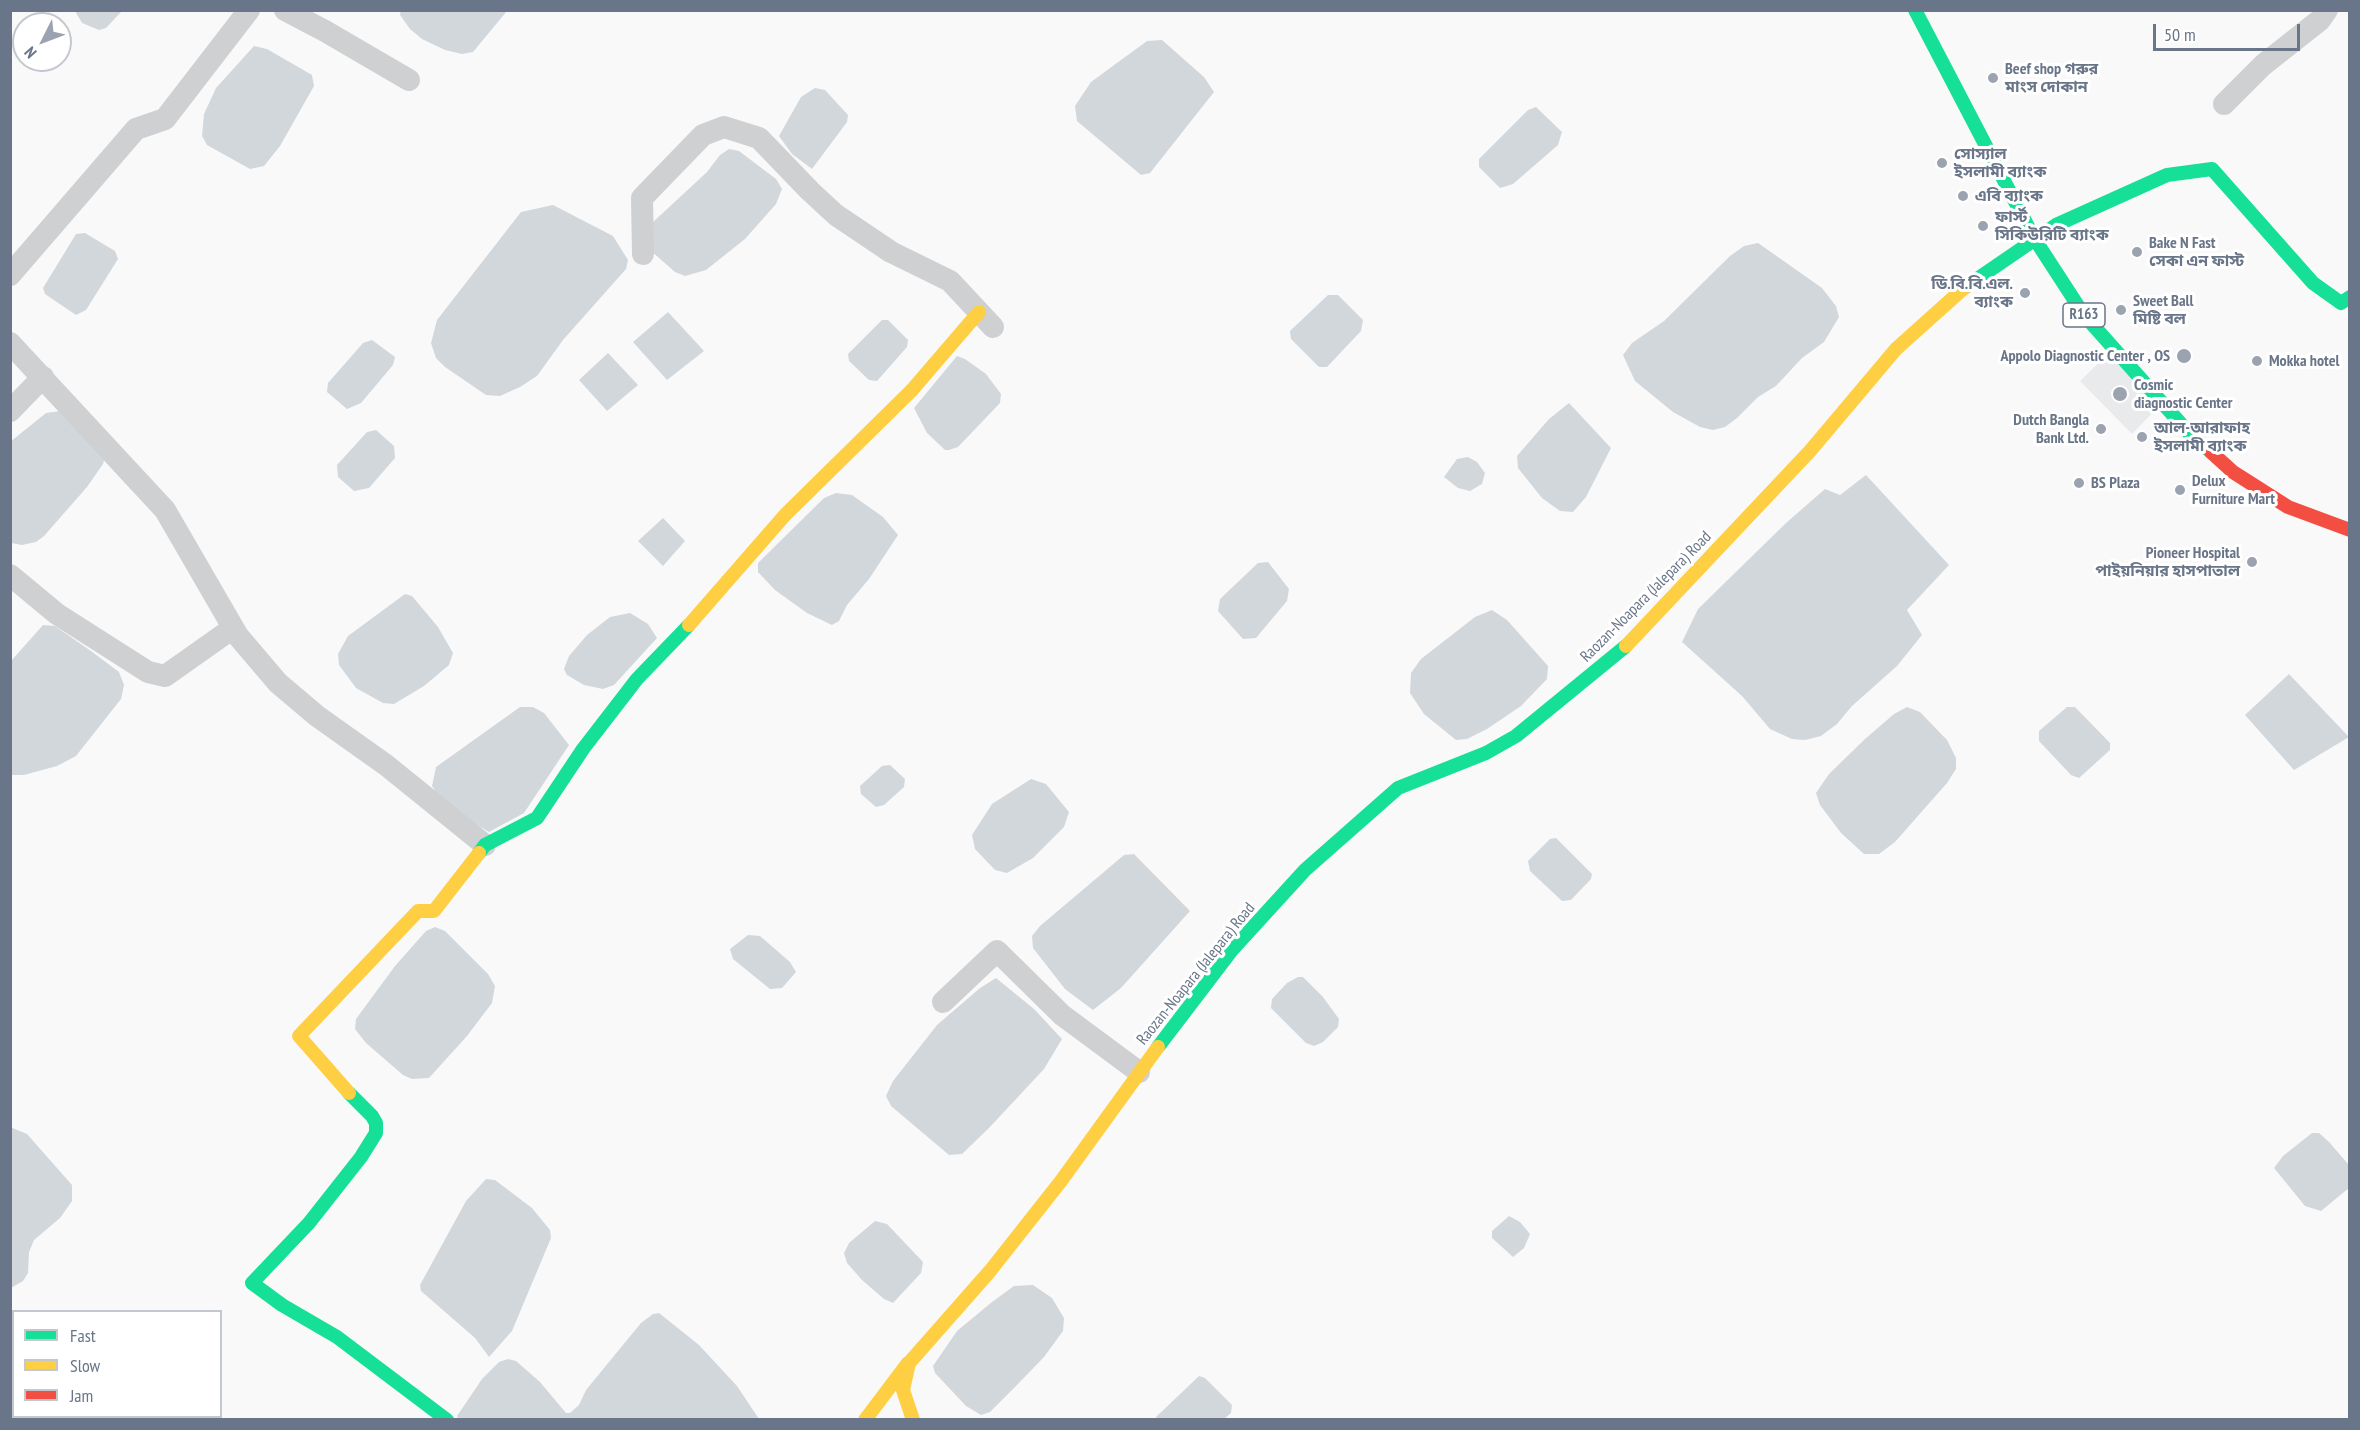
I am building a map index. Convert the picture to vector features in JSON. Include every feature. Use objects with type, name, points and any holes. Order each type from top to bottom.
[{"type":"main road","name":"R163","points":[[1915,10],[2034,238],[2084,315],[2106,342],[2211,454],[2260,492],[2288,507],[2349,530]]},
{"type":"main road","name":"Raozan-Noapara (Jalepara) Road","points":[[866,1419],[909,1363],[1004,1253],[1061,1181],[1139,1072],[1232,950],[1305,870],[1398,788],[1486,753],[1506,741],[1546,714],[1626,646],[1810,451],[1896,349],[1952,297],[2034,238],[2167,175],[2212,169],[2313,283],[2341,303],[2349,297]]},
{"type":"main road","points":[[447,1419],[337,1337],[282,1305],[252,1282],[309,1223],[361,1157],[376,1133],[376,1123],[372,1116],[329,1073],[299,1036],[418,911],[434,911],[485,845],[537,818],[583,749],[637,679],[706,608],[785,515],[986,320]]},
{"type":"main road","points":[[909,1363],[904,1377],[903,1390],[913,1419]]},
{"type":"street","points":[[10,274],[136,129],[165,119],[249,10]]},
{"type":"street","points":[[285,10],[409,81]]},
{"type":"street","points":[[2224,104],[2263,65],[2320,20],[2327,10]]},
{"type":"street","points":[[643,254],[642,198],[703,135],[724,128],[759,138],[836,215],[891,252],[950,281],[986,320]]},
{"type":"street","points":[[10,343],[165,510],[233,628],[278,683],[317,716],[386,765],[437,809],[485,845]]},
{"type":"street","points":[[10,411],[43,377]]},
{"type":"street","points":[[10,575],[57,614],[148,672],[165,676],[233,628]]},
{"type":"street","points":[[943,1002],[997,951],[1062,1016],[1139,1072]]},
{"type":"shaded area","points":[[401,10],[507,11],[473,52],[462,54],[445,50],[422,39],[410,29],[400,15]]},
{"type":"shaded area","points":[[75,11],[122,11],[106,28],[99,30],[82,23]]},
{"type":"shaded area","points":[[1162,40],[1204,77],[1214,92],[1150,173],[1141,175],[1077,121],[1075,106],[1091,82],[1147,41]]},
{"type":"shaded area","points":[[254,46],[267,49],[312,75],[314,86],[280,146],[264,166],[250,169],[207,145],[202,136],[204,114],[216,88]]},
{"type":"shaded area","points":[[815,88],[825,90],[848,115],[847,122],[812,169],[792,154],[779,136],[801,97]]},
{"type":"shaded area","points":[[1536,107],[1562,132],[1558,145],[1513,184],[1500,188],[1479,167],[1479,159],[1528,110]]},
{"type":"shaded area","points":[[729,149],[739,151],[776,179],[782,189],[776,204],[745,239],[706,270],[685,276],[675,272],[650,250],[652,223],[707,172],[720,155]]},
{"type":"shaded area","points":[[553,205],[613,236],[628,260],[626,269],[563,340],[537,376],[500,396],[486,395],[445,367],[436,358],[431,343],[437,320],[521,212]]},
{"type":"shaded area","points":[[85,233],[115,251],[118,259],[86,310],[76,315],[45,294],[43,288],[76,234]]},
{"type":"shaded area","points":[[1758,243],[1822,288],[1836,306],[1839,317],[1824,342],[1802,358],[1776,386],[1758,397],[1737,418],[1725,427],[1713,430],[1700,427],[1673,412],[1635,381],[1623,355],[1632,343],[1664,321],[1730,256],[1744,246]]},
{"type":"shaded area","points":[[1328,295],[1338,295],[1363,320],[1361,331],[1327,367],[1319,367],[1291,339],[1290,331]]},
{"type":"shaded area","points":[[668,312],[704,351],[667,380],[633,342]]},
{"type":"shaded area","points":[[882,320],[888,320],[908,340],[907,347],[877,381],[869,380],[849,361],[848,354]]},
{"type":"shaded area","points":[[372,340],[395,357],[393,365],[361,403],[347,409],[327,392],[328,383],[363,343]]},
{"type":"shaded area","points":[[608,353],[638,385],[607,411],[579,380]]},
{"type":"shaded area","name":"Cosmic diagnostic Center","points":[[2109,353],[2159,406],[2132,434],[2080,381]]},
{"type":"shaded area","points":[[957,356],[986,374],[1001,394],[1000,403],[958,447],[945,450],[927,433],[914,408]]},
{"type":"shaded area","points":[[1569,403],[1611,448],[1586,497],[1573,512],[1560,511],[1542,498],[1518,468],[1517,456],[1549,419]]},
{"type":"shaded area","points":[[60,411],[106,453],[103,464],[87,487],[44,536],[36,542],[22,545],[11,543],[10,442],[46,413]]},
{"type":"shaded area","points":[[376,430],[394,446],[395,458],[369,488],[354,491],[338,477],[337,465],[367,432]]},
{"type":"shaded area","points":[[1468,457],[1477,462],[1485,473],[1482,484],[1470,491],[1458,488],[1444,477],[1457,459]]},
{"type":"shaded area","points":[[1866,475],[1949,565],[1907,610],[1922,635],[1897,666],[1852,706],[1837,724],[1821,736],[1805,740],[1792,739],[1770,729],[1742,696],[1682,642],[1698,609],[1786,523],[1825,489],[1840,495]]},
{"type":"shaded area","points":[[836,493],[852,495],[883,517],[898,535],[869,579],[847,605],[839,621],[832,625],[807,613],[775,590],[758,572],[758,563],[824,498]]},
{"type":"shaded area","points":[[663,518],[685,541],[663,566],[638,541]]},
{"type":"shaded area","points":[[1268,562],[1289,589],[1287,601],[1256,638],[1243,639],[1218,611],[1220,599],[1258,563]]},
{"type":"shaded area","points":[[405,594],[412,596],[438,627],[453,653],[449,665],[424,686],[394,704],[383,703],[356,688],[339,665],[338,654],[348,636]]},
{"type":"shaded area","points":[[1492,610],[1507,620],[1548,666],[1547,679],[1521,706],[1487,729],[1467,739],[1456,740],[1424,714],[1410,693],[1411,673],[1421,659],[1475,617]]},
{"type":"shaded area","points":[[630,613],[648,624],[657,638],[614,685],[603,689],[584,685],[567,675],[564,669],[569,656],[587,635],[610,617]]},
{"type":"shaded area","points":[[43,625],[55,626],[91,651],[119,672],[124,685],[121,699],[76,756],[57,766],[24,775],[11,775],[11,661]]},
{"type":"shaded area","points":[[2289,674],[2349,737],[2294,770],[2245,715]]},
{"type":"shaded area","points":[[520,707],[533,707],[544,713],[569,745],[524,813],[489,832],[446,807],[432,786],[436,767]]},
{"type":"shaded area","points":[[1907,707],[1920,712],[1947,740],[1956,758],[1956,769],[1947,783],[1895,842],[1879,854],[1864,854],[1841,833],[1820,805],[1816,793],[1829,774],[1865,739],[1894,714]]},
{"type":"shaded area","points":[[2067,707],[2075,707],[2110,743],[2110,750],[2079,778],[2071,775],[2039,741],[2039,731]]},
{"type":"shaded area","points":[[890,765],[905,779],[904,787],[884,805],[876,807],[861,794],[860,786],[882,766]]},
{"type":"shaded area","points":[[1031,779],[1046,784],[1069,812],[1064,827],[1033,858],[1007,873],[995,870],[975,849],[972,835],[992,804]]},
{"type":"shaded area","points":[[1556,838],[1592,874],[1591,879],[1571,900],[1562,901],[1530,871],[1528,861],[1550,839]]},
{"type":"shaded area","points":[[1134,854],[1190,911],[1121,988],[1093,1010],[1065,989],[1033,948],[1032,936],[1040,926],[1124,855]]},
{"type":"shaded area","points":[[435,927],[445,931],[488,974],[495,986],[492,1003],[467,1036],[429,1078],[412,1079],[403,1075],[366,1043],[355,1029],[356,1019],[395,966],[426,931]]},
{"type":"shaded area","points":[[748,935],[760,936],[790,962],[796,972],[782,988],[770,989],[733,959],[730,949]]},
{"type":"shaded area","points":[[1303,977],[1323,997],[1339,1019],[1338,1027],[1323,1042],[1314,1046],[1306,1043],[1271,1008],[1272,999],[1287,983]]},
{"type":"shaded area","points":[[996,978],[1034,1009],[1062,1039],[1044,1069],[988,1129],[962,1154],[949,1155],[891,1106],[886,1096],[893,1081],[937,1025],[980,988]]},
{"type":"shaded area","points":[[10,1127],[27,1134],[72,1185],[72,1201],[60,1218],[34,1240],[29,1252],[28,1273],[23,1281],[11,1288]]},
{"type":"shaded area","points":[[2312,1133],[2319,1133],[2349,1165],[2349,1188],[2321,1211],[2305,1206],[2274,1168],[2283,1156]]},
{"type":"shaded area","points":[[486,1179],[495,1180],[532,1208],[550,1230],[551,1238],[512,1331],[489,1357],[475,1338],[421,1291],[420,1285],[466,1201]]},
{"type":"shaded area","points":[[1509,1216],[1520,1222],[1530,1234],[1524,1248],[1513,1257],[1492,1238],[1492,1231]]},
{"type":"shaded area","points":[[875,1221],[887,1224],[923,1262],[921,1273],[893,1303],[884,1299],[862,1280],[847,1263],[844,1253],[849,1243]]},
{"type":"shaded area","points":[[1033,1285],[1052,1298],[1064,1318],[1063,1331],[1044,1357],[1016,1386],[990,1412],[981,1415],[966,1406],[935,1373],[933,1366],[957,1331],[992,1302],[1014,1286]]},
{"type":"shaded area","points":[[659,1313],[699,1345],[737,1386],[759,1419],[459,1420],[457,1416],[482,1379],[499,1362],[508,1359],[516,1361],[540,1382],[566,1413],[570,1413],[579,1405],[586,1390],[641,1323],[653,1314]]},
{"type":"shaded area","points":[[1199,1376],[1205,1378],[1232,1405],[1231,1413],[1224,1419],[1157,1419],[1156,1417]]},
{"type":"traffic: fast","points":[[1915,10],[2034,238],[2084,315],[2190,434],[2211,452]]},
{"type":"traffic: fast","points":[[1964,288],[2056,225],[2167,175],[2212,169],[2313,283],[2341,303],[2350,297]]},
{"type":"traffic: fast","points":[[479,853],[485,845],[537,818],[583,749],[637,679],[689,625]]},
{"type":"traffic: fast","points":[[1158,1047],[1232,950],[1305,870],[1398,788],[1486,753],[1516,736],[1626,646]]},
{"type":"traffic: fast","points":[[349,1093],[372,1116],[376,1123],[376,1133],[361,1157],[309,1223],[252,1283],[282,1305],[337,1337],[447,1420]]},
{"type":"traffic: slow","points":[[1626,646],[1810,451],[1896,349],[1964,288]]},
{"type":"traffic: slow","points":[[689,625],[785,515],[912,390],[979,312]]},
{"type":"traffic: slow","points":[[349,1093],[299,1036],[418,911],[434,911],[479,853]]},
{"type":"traffic: slow","points":[[913,1420],[903,1390],[909,1363],[990,1271],[1061,1181],[1158,1047]]},
{"type":"traffic: slow","points":[[865,1420],[908,1363]]},
{"type":"traffic: jam","points":[[2211,452],[2233,472],[2288,507],[2350,530]]},
{"type":"place","name":"Beef shop গরুর মাংস দোকান","points":[[1993,78]]},
{"type":"place","name":"সোস্যাল ইসলামী ব্যাংক","points":[[1942,163]]},
{"type":"place","name":"এবি ব্যাংক","points":[[1963,196]]},
{"type":"place","name":"ফার্স্ট সিকিউরিটি ব্যাংক","points":[[1983,226]]},
{"type":"place","name":"Bake N Fast সেকা এন ফাস্ট","points":[[2137,252]]},
{"type":"place","name":"ডি.বি.বি.এল. ব্যাংক","points":[[2025,293]]},
{"type":"place","name":"Sweet Ball মিষ্টি বল","points":[[2121,310]]},
{"type":"place","name":"Appolo Diagnostic Center , OS","points":[[2184,356]]},
{"type":"place","name":"Mokka hotel","points":[[2257,361]]},
{"type":"place","name":"Cosmic diagnostic Center","points":[[2120,394]]},
{"type":"place","name":"Dutch Bangla Bank Ltd.","points":[[2101,429]]},
{"type":"place","name":"আল-আরাফাহ ইসলামী ব্যাংক","points":[[2142,437]]},
{"type":"place","name":"BS Plaza","points":[[2079,483]]},
{"type":"place","name":"Delux Furniture Mart","points":[[2180,490]]},
{"type":"place","name":"Pioneer Hospital পাইয়নিয়ার হাসপাতাল","points":[[2252,562]]}]
